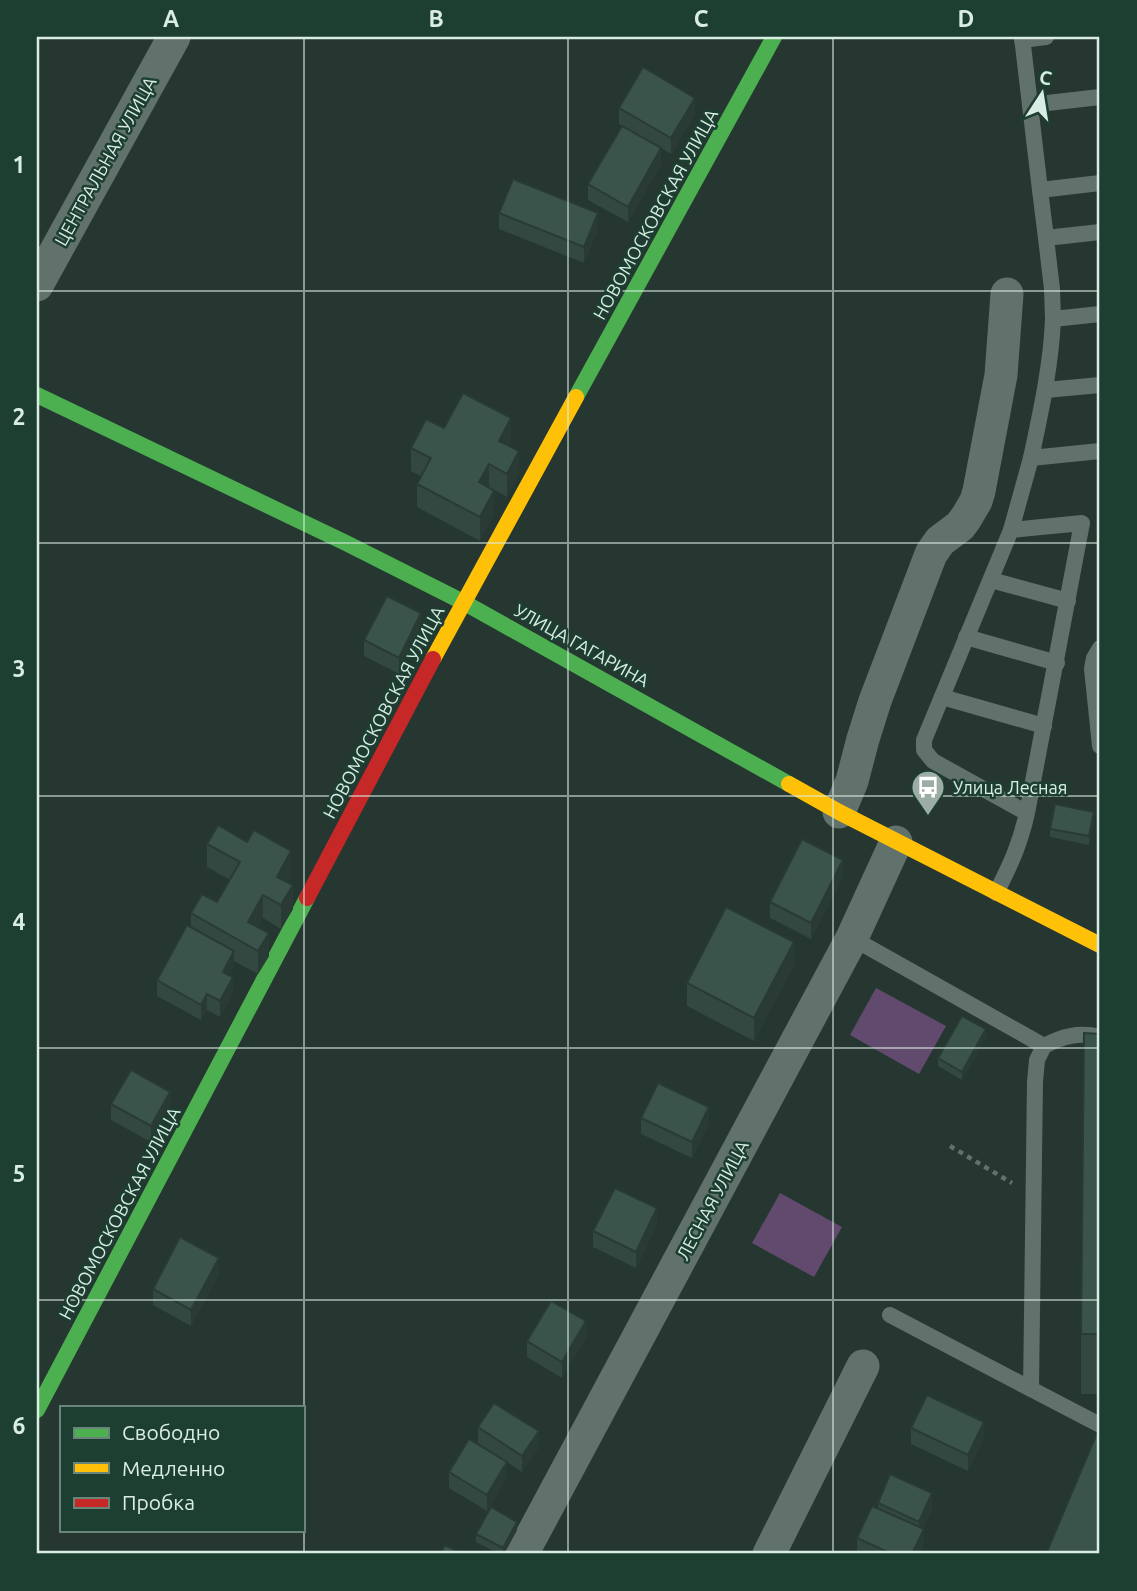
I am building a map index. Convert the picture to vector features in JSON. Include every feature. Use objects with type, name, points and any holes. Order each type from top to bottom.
[{"type":"street","name":"ЦЕНТРАЛЬНАЯ УЛИЦА","points":[[37,285],[174,37]]},
{"type":"street","name":"НОВОМОСКОВСКАЯ УЛИЦА","points":[[37,1410],[463,602],[774,37]]},
{"type":"street","points":[[839,812],[852,781],[868,721],[931,554],[940,541],[960,526],[976,501],[1002,375],[1007,295]]},
{"type":"street","name":"УЛИЦА ГАГАРИНА","points":[[37,395],[463,602],[839,812],[1100,945]]},
{"type":"street","name":"ЛЕСНАЯ УЛИЦА","points":[[523,1554],[852,939],[896,842]]},
{"type":"street","points":[[769,1554],[863,1366]]},
{"type":"lane","points":[[1027,813],[933,761],[926,754],[924,740],[1011,530],[1046,390],[1053,319],[1052,289],[1022,38],[1046,37]]},
{"type":"lane","points":[[1030,105],[1100,97]]},
{"type":"lane","points":[[1040,190],[1100,183]]},
{"type":"lane","points":[[1046,238],[1100,232]]},
{"type":"lane","points":[[1053,319],[1100,314]]},
{"type":"lane","points":[[1046,390],[1100,385]]},
{"type":"lane","points":[[1031,458],[1100,451]]},
{"type":"lane","points":[[1011,530],[1100,521]]},
{"type":"lane","points":[[996,893],[1016,852],[1027,813],[1082,523]]},
{"type":"lane","points":[[991,580],[1068,601]]},
{"type":"lane","points":[[966,637],[1057,663]]},
{"type":"lane","points":[[1100,648],[1092,663],[1100,746]]},
{"type":"lane","points":[[942,697],[1044,726]]},
{"type":"lane","points":[[852,939],[1044,1046]]},
{"type":"lane","points":[[1031,1389],[1036,1070],[1044,1046],[1057,1039],[1080,1034],[1100,1037]]},
{"type":"lane","points":[[890,1315],[1100,1425]]},
{"type":"path","points":[[950,1146],[1032,1195]]},
{"type":"shaded area","points":[[876,988],[946,1026],[919,1074],[850,1035]]},
{"type":"shaded area","points":[[780,1193],[842,1227],[814,1277],[752,1243]]},
{"type":"building","points":[[643,67],[695,98],[671,138],[619,108]]},
{"type":"building","points":[[622,126],[661,148],[628,207],[588,184]]},
{"type":"building","points":[[513,179],[598,213],[584,247],[499,213]]},
{"type":"building","points":[[463,393],[511,418],[499,441],[519,451],[507,474],[489,464],[479,482],[494,491],[480,517],[417,484],[431,458],[411,448],[426,419],[444,428]]},
{"type":"building","points":[[387,596],[421,613],[399,658],[364,640]]},
{"type":"building","points":[[1055,804],[1094,812],[1089,836],[1050,829]]},
{"type":"building","points":[[218,825],[247,842],[254,830],[291,851],[277,877],[293,885],[281,905],[263,895],[248,922],[269,933],[258,951],[191,913],[202,894],[217,902],[240,862],[207,844]]},
{"type":"building","points":[[802,839],[843,860],[811,923],[770,902]]},
{"type":"building","points":[[726,907],[794,942],[754,1018],[687,983]]},
{"type":"building","points":[[187,925],[234,951],[223,972],[233,977],[220,1001],[207,994],[201,1005],[157,980]]},
{"type":"building","points":[[962,1016],[986,1029],[962,1072],[938,1058]]},
{"type":"building","points":[[1084,1033],[1100,1034],[1100,1334],[1081,1334]]},
{"type":"building","points":[[131,1070],[170,1092],[151,1126],[111,1104]]},
{"type":"building","points":[[658,1083],[709,1107],[692,1142],[641,1118]]},
{"type":"building","points":[[615,1188],[657,1208],[636,1252],[593,1231]]},
{"type":"building","points":[[180,1237],[219,1258],[191,1310],[153,1289]]},
{"type":"building","points":[[551,1301],[586,1321],[562,1362],[527,1341]]},
{"type":"building","points":[[927,1395],[984,1422],[968,1455],[911,1428]]},
{"type":"building","points":[[494,1403],[539,1431],[522,1456],[478,1427]]},
{"type":"building","points":[[1097,1433],[1100,1434],[1100,1554],[1046,1554]]},
{"type":"building","points":[[469,1439],[507,1462],[487,1495],[449,1472]]},
{"type":"building","points":[[890,1474],[932,1493],[919,1522],[878,1503]]},
{"type":"building","points":[[872,1506],[924,1529],[912,1554],[892,1554],[857,1538]]},
{"type":"building","points":[[491,1507],[517,1522],[503,1548],[476,1534]]},
{"type":"building","points":[[445,1545],[463,1554],[440,1554]]},
{"type":"traffic: fast","points":[[576,397],[774,37]]},
{"type":"traffic: fast","points":[[37,395],[463,602],[789,784]]},
{"type":"traffic: fast","points":[[37,1410],[307,898]]},
{"type":"traffic: slow","points":[[433,659],[576,397]]},
{"type":"traffic: slow","points":[[789,784],[1100,945]]},
{"type":"traffic: jam","points":[[307,898],[433,659]]},
{"type":"place","name":"Улица Лесная","points":[[928,817]]}]
